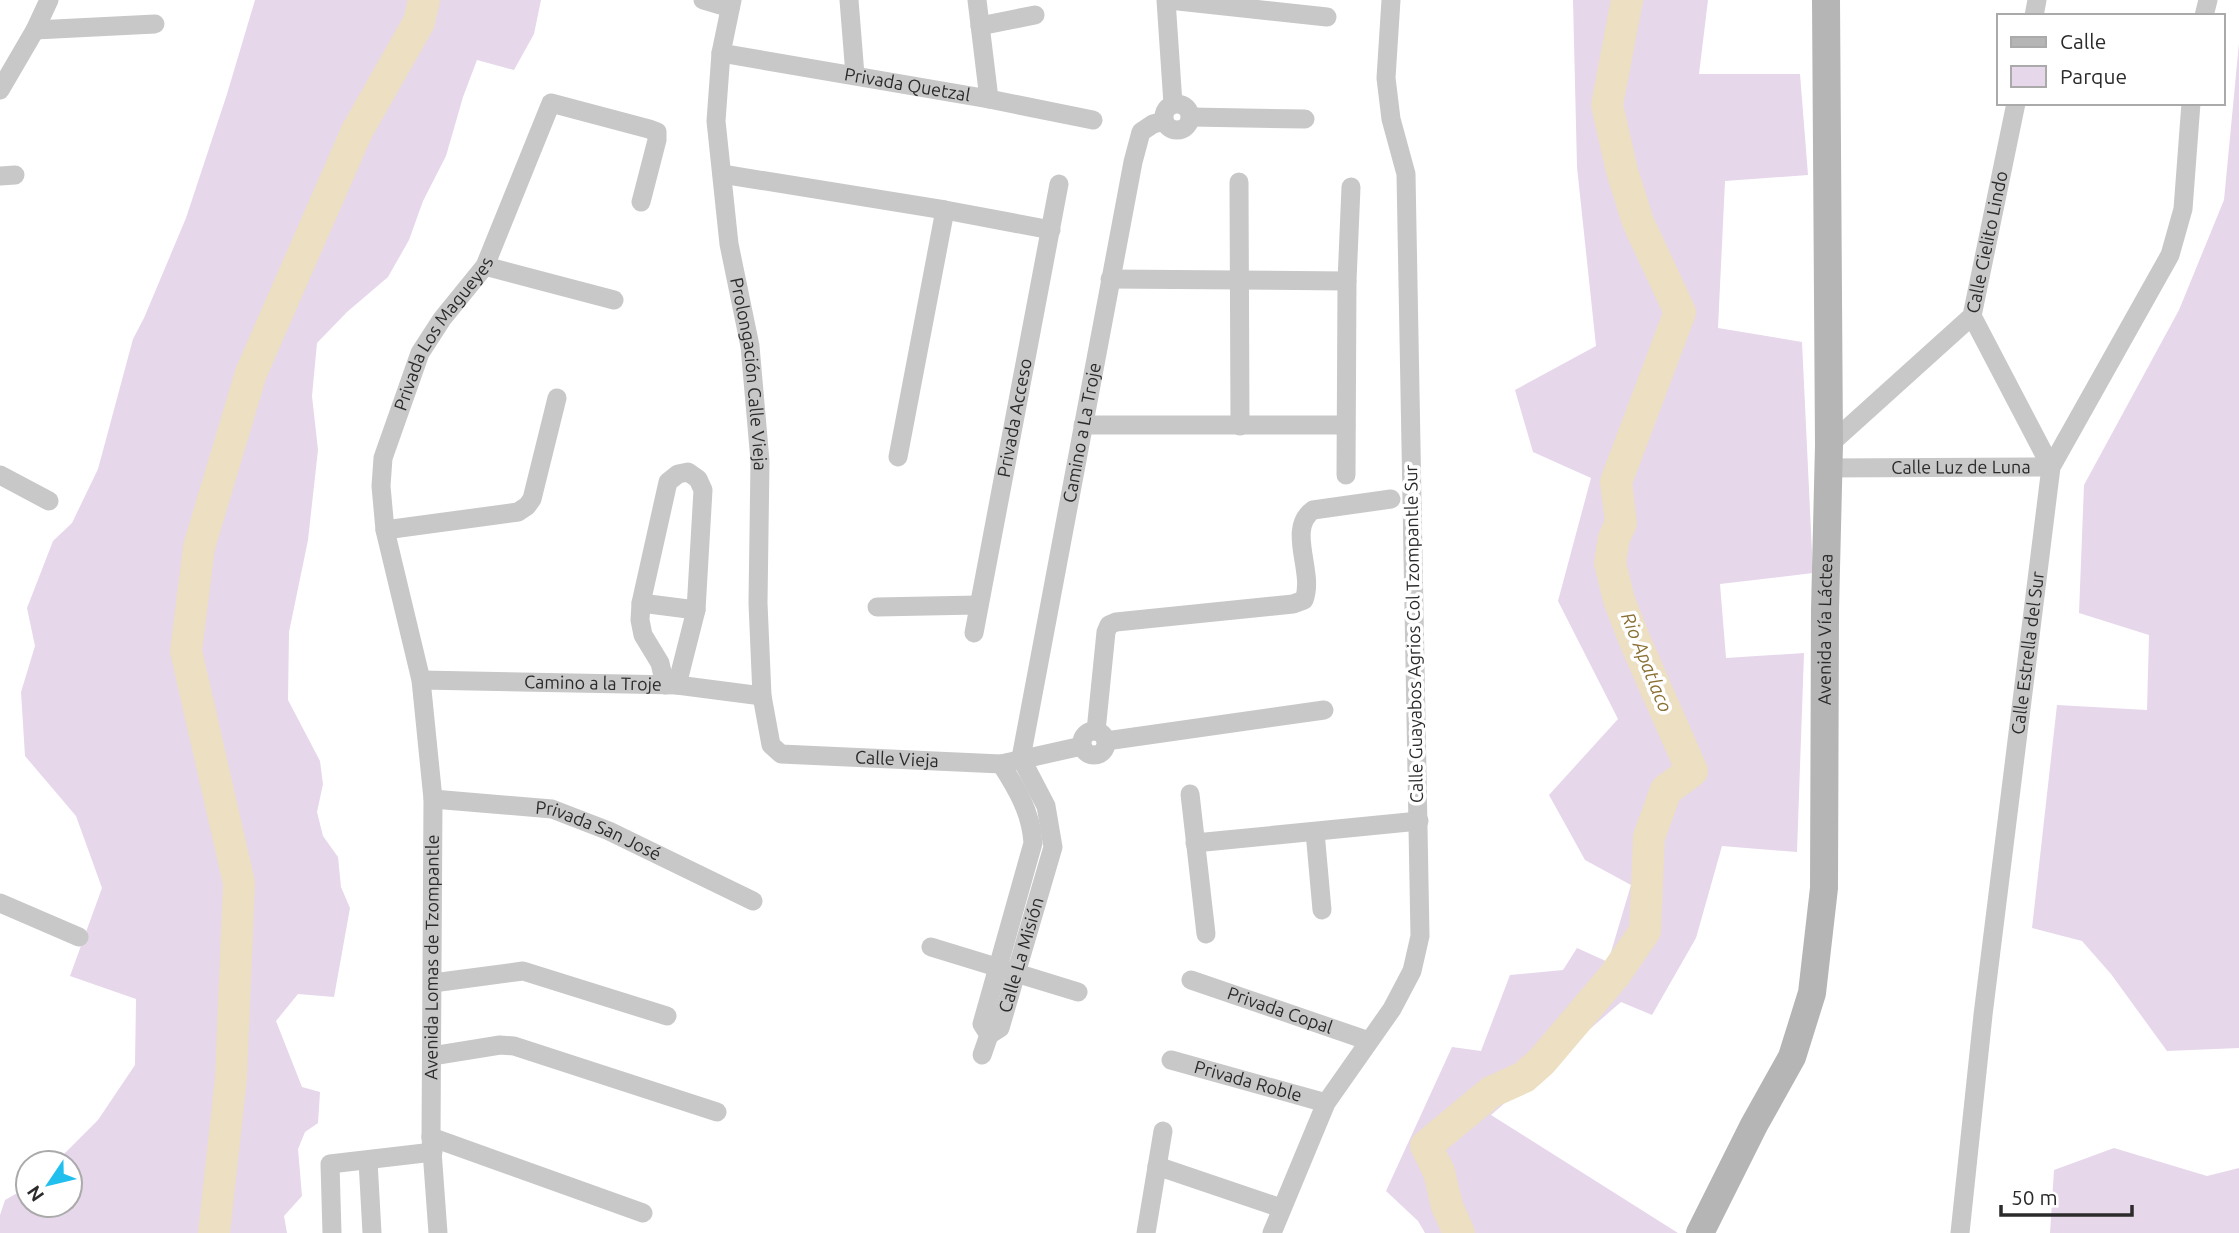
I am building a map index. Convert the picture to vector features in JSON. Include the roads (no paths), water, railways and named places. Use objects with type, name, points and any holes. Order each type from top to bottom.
[{"type":"street","points":[[3,81],[35,30],[49,0]]},
{"type":"street","points":[[703,0],[731,4]]},
{"type":"street","points":[[849,0],[855,75]]},
{"type":"street","points":[[976,0],[989,99]]},
{"type":"street","points":[[1168,113],[1168,0],[1327,17]]},
{"type":"street","name":"Calle Guayabos Agrios Col Tzompantle Sur","points":[[1272,1233],[1326,1103],[1392,1009],[1412,971],[1420,936],[1406,174],[1391,119],[1386,78],[1391,0]]},
{"type":"street","name":"Avenida Vía Láctea","points":[[1700,1233],[1754,1125],[1792,1057],[1812,993],[1824,888],[1828,456],[1826,0]]},
{"type":"street","name":"Prolongación Calle Vieja","points":[[731,4],[721,52],[716,121],[729,244],[750,346],[760,461],[758,603],[762,696],[774,750]]},
{"type":"street","points":[[980,26],[1035,15]]},
{"type":"street","points":[[35,30],[155,24]]},
{"type":"street","name":"Privada Quetzal","points":[[721,52],[1093,120]]},
{"type":"street","name":"Privada Los Magueyes","points":[[421,680],[384,530],[381,486],[383,458],[421,353],[442,319],[485,266],[551,103],[657,132],[641,202]]},
{"type":"street","points":[[1168,113],[1181,104],[1188,109],[1191,117],[1305,119]]},
{"type":"street","name":"Calle Cielito Lindo","points":[[1828,456],[1972,316],[2016,105]]},
{"type":"street","name":"Calle Estrella del Sur","points":[[1960,1233],[1984,1001],[2051,467],[2170,255],[2183,209],[2191,105]]},
{"type":"street","name":"Camino a La Troje","points":[[1021,758],[1110,279],[1142,132],[1168,113]]},
{"type":"street","points":[[722,174],[1051,230]]},
{"type":"street","points":[[1239,181],[1240,426]]},
{"type":"street","name":"Privada Acceso","points":[[974,633],[1059,184]]},
{"type":"street","points":[[1346,475],[1350,187]]},
{"type":"street","points":[[898,457],[945,210]]},
{"type":"street","points":[[485,266],[614,300]]},
{"type":"street","points":[[1110,279],[1347,281]]},
{"type":"street","name":"Calle Luz de Luna","points":[[1972,316],[2051,467]]},
{"type":"street","points":[[384,530],[518,512],[527,506],[532,499],[557,398]]},
{"type":"street","points":[[1083,425],[1346,425]]},
{"type":"street","name":"Calle Luz de Luna","points":[[1828,456],[2051,467]]},
{"type":"street","points":[[688,472],[698,479],[702,490],[696,610],[671,685],[643,635],[640,603],[668,482],[678,474],[688,472]]},
{"type":"street","points":[[0,475],[49,500]]},
{"type":"street","points":[[1324,710],[1101,736],[1106,632],[1109,625],[1116,622],[1293,604],[1304,600],[1308,590],[1300,526],[1305,516],[1313,510],[1391,499]]},
{"type":"street","points":[[640,603],[696,610]]},
{"type":"street","points":[[877,607],[978,605]]},
{"type":"street","name":"Camino a la Troje","points":[[421,680],[671,685],[762,696]]},
{"type":"street","name":"Avenida Lomas de Tzompantle","points":[[421,680],[433,799],[432,1145],[438,1233]]},
{"type":"street","name":"Calle Vieja","points":[[774,750],[781,754],[1001,764],[1082,746],[1083,738],[1088,732],[1101,736]]},
{"type":"street","name":"Calle La Misión","points":[[982,1055],[989,1035],[982,1024],[1006,970],[1033,843],[1046,806],[1021,758]]},
{"type":"street","points":[[1001,764],[1021,798],[1041,822]]},
{"type":"street","points":[[1189,794],[1206,934]]},
{"type":"street","name":"Privada San José","points":[[433,799],[552,809],[609,831],[753,901]]},
{"type":"street","points":[[1195,843],[1419,821]]},
{"type":"street","points":[[1315,832],[1322,910]]},
{"type":"street","points":[[0,903],[79,937]]},
{"type":"street","points":[[931,947],[1078,992]]},
{"type":"street","points":[[433,983],[523,971],[667,1016]]},
{"type":"street","name":"Privada Copal","points":[[1191,980],[1369,1041]]},
{"type":"street","points":[[432,1056],[500,1045],[514,1046],[717,1112]]},
{"type":"street","name":"Privada Roble","points":[[1171,1060],[1326,1103]]},
{"type":"street","points":[[1146,1233],[1163,1131]]},
{"type":"street","points":[[332,1233],[330,1164],[368,1161],[432,1145],[643,1213]]},
{"type":"street","points":[[368,1161],[372,1233]]},
{"type":"street","points":[[1157,1166],[1281,1208]]},
{"type":"waterway","points":[[214,1233],[231,1078],[239,883],[186,651],[199,547],[251,373],[357,131],[419,22],[424,0]]},
{"type":"waterway","name":"Rio Apatlaco","points":[[1459,1233],[1447,1206],[1439,1172],[1426,1146],[1491,1092],[1524,1077],[1542,1061],[1614,976],[1645,931],[1649,837],[1666,790],[1692,771],[1635,641],[1619,600],[1610,563],[1614,538],[1621,523],[1616,482],[1680,312],[1638,222],[1622,171],[1607,105],[1627,0]]}]
